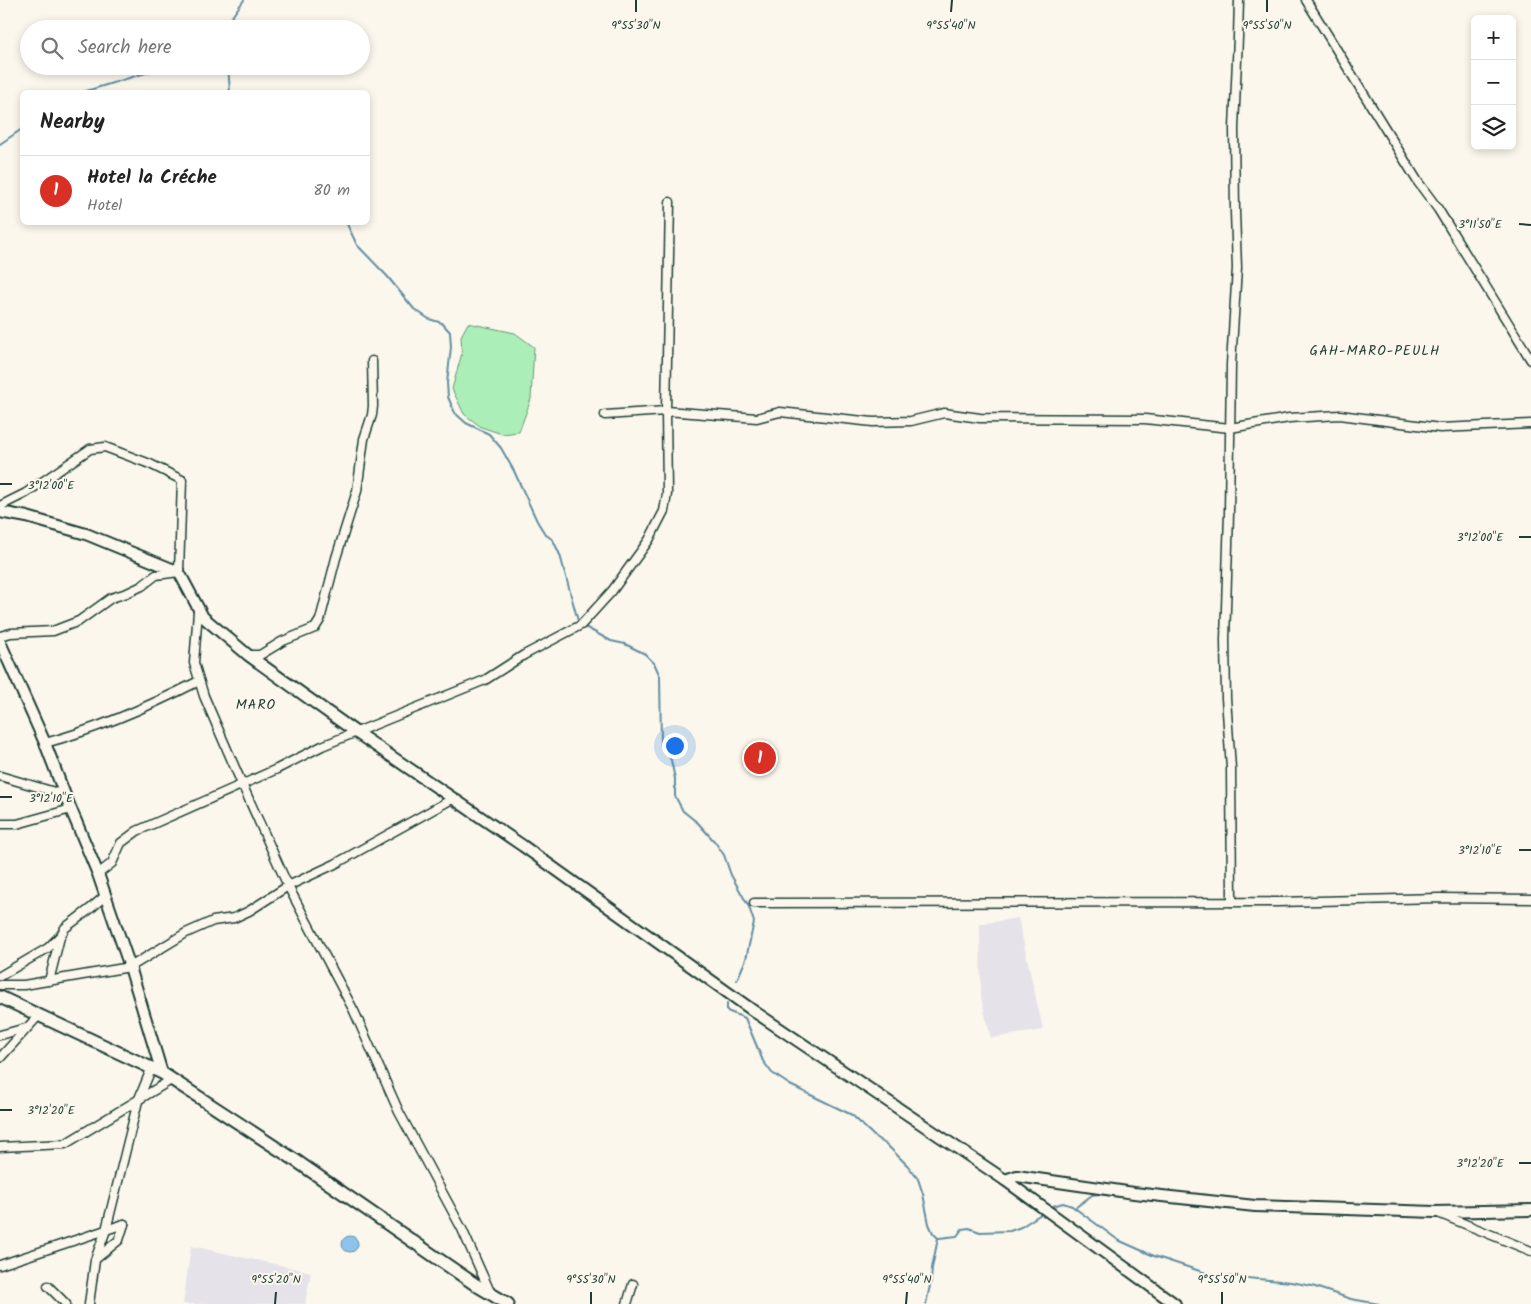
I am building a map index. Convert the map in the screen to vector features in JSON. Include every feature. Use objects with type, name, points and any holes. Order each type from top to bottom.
[{"type":"main road","points":[[0,997],[162,1073],[295,1160],[476,1285],[508,1304]]},
{"type":"street","points":[[1232,902],[1231,768],[1226,698],[1225,640],[1231,364],[1237,268],[1234,128],[1239,0]]},
{"type":"street","points":[[1306,0],[1531,360]]},
{"type":"street","points":[[98,874],[112,862],[121,843],[137,831],[277,769],[322,746],[485,680],[524,655],[581,625],[612,591],[649,540],[664,512],[667,494],[666,411],[670,202]]},
{"type":"street","points":[[248,655],[260,655],[283,641],[315,628],[320,620],[336,558],[357,491],[364,439],[372,415],[372,361]]},
{"type":"street","points":[[605,415],[666,411],[757,418],[780,412],[873,422],[911,421],[944,413],[980,418],[1145,419],[1230,428],[1289,418],[1340,416],[1440,428],[1531,424]]},
{"type":"street","points":[[0,506],[26,493],[90,449],[105,447],[150,464],[182,480],[179,572],[192,594],[198,611],[248,655],[357,733],[595,896],[755,1012],[1005,1180],[1175,1304]]},
{"type":"street","points":[[0,512],[27,517],[86,534],[179,572]]},
{"type":"street","points":[[0,636],[10,633],[53,632],[79,621],[111,598],[142,586],[156,575],[179,572]]},
{"type":"street","points":[[198,611],[194,663],[204,696],[288,886],[354,1011],[399,1112],[462,1229],[491,1294]]},
{"type":"street","points":[[0,642],[45,743],[98,874],[130,967],[162,1073]]},
{"type":"street","points":[[45,743],[77,735],[161,701],[200,681]]},
{"type":"street","points":[[0,776],[65,795]]},
{"type":"street","points":[[0,985],[24,985],[130,967],[186,933],[214,921],[234,918],[249,911],[288,886],[335,864],[454,798]]},
{"type":"street","points":[[0,824],[17,824],[71,809]]},
{"type":"street","points":[[0,976],[48,948],[70,924],[105,896]]},
{"type":"street","points":[[754,903],[1531,899]]},
{"type":"street","points":[[49,981],[61,935]]},
{"type":"street","points":[[0,1058],[39,1015]]},
{"type":"street","points":[[0,1035],[26,1028]]},
{"type":"street","points":[[0,1147],[65,1144],[138,1101],[162,1073]]},
{"type":"street","points":[[89,1304],[95,1260],[106,1230],[138,1101],[162,1073]]},
{"type":"street","points":[[1005,1180],[1017,1176],[1134,1193],[1255,1206],[1435,1212],[1531,1210]]},
{"type":"street","points":[[1435,1212],[1531,1251]]},
{"type":"street","points":[[0,1265],[124,1224],[118,1240],[95,1260]]},
{"type":"street","points":[[627,1304],[633,1284]]},
{"type":"street","points":[[48,1286],[64,1303]]},
{"type":"shaded area","points":[[1018,918],[1043,1030],[991,1038],[981,997],[980,924]]},
{"type":"shaded area","points":[[191,1246],[311,1272],[305,1304],[183,1304]]},
{"type":"green space","points":[[468,323],[515,333],[534,347],[531,399],[519,432],[502,434],[481,427],[464,414],[452,389],[462,353],[461,336]]},
{"type":"water","points":[[350,1236],[358,1244],[350,1252],[342,1244]]},
{"type":"waterway","points":[[229,20],[244,0]]},
{"type":"waterway","points":[[90,90],[139,75]]},
{"type":"waterway","points":[[229,75],[230,90]]},
{"type":"waterway","points":[[0,144],[20,130]]},
{"type":"waterway","points":[[347,225],[357,245],[387,276],[414,309],[429,319],[442,323],[450,332],[451,347],[447,383],[448,397],[455,413],[466,423],[489,434],[501,448],[537,521],[545,534],[553,540],[560,555],[578,621]]},
{"type":"waterway","points":[[585,627],[611,641],[625,644],[645,654],[654,663],[660,676],[661,744],[671,760],[675,779],[675,796],[683,811],[698,823],[724,855],[731,875],[749,907],[754,922],[746,959],[737,980]]},
{"type":"waterway","points":[[727,1003],[727,1011],[745,1018],[763,1061],[772,1073],[790,1085],[852,1115],[875,1137],[887,1145],[918,1179],[929,1224],[933,1233],[938,1238],[926,1304]]},
{"type":"waterway","points":[[1075,1208],[1092,1195],[1098,1194],[1227,1209]]},
{"type":"waterway","points":[[1053,1206],[1063,1203],[1072,1206],[1118,1240],[1154,1256],[1212,1275],[1291,1282],[1312,1286],[1351,1299],[1379,1304]]},
{"type":"waterway","points":[[1233,1209],[1242,1210]]},
{"type":"waterway","points":[[939,1238],[957,1236],[962,1229],[969,1228],[980,1232],[1010,1231],[1021,1227],[1041,1214]]},
{"type":"place","name":"Hotel la Créche","points":[[760,758]]},
{"type":"district","name":"GAH-MARO-PEULH","points":[[1375,351]]},
{"type":"district","name":"MARO","points":[[256,705]]}]
